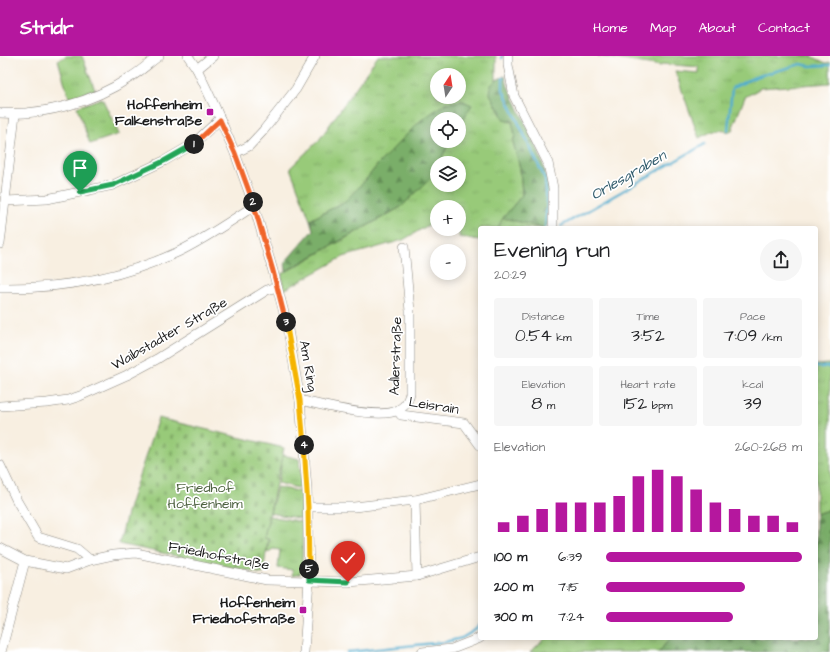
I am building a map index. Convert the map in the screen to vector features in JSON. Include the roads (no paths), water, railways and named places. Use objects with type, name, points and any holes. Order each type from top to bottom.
[{"type":"street","points":[[0,113],[15,114],[46,110],[78,102],[108,90],[130,78],[159,56]]},
{"type":"street","name":"Am Ring","points":[[188,56],[197,69],[235,153],[254,206],[287,324],[300,400],[308,507],[309,580],[304,652]]},
{"type":"street","points":[[197,69],[214,56]]},
{"type":"street","points":[[235,153],[249,146],[264,131],[296,89],[315,56]]},
{"type":"street","points":[[508,56],[508,65],[514,96],[548,163],[554,188],[553,226]]},
{"type":"street","points":[[0,244],[15,114]]},
{"type":"street","points":[[6,201],[47,199],[113,185],[164,161],[193,144],[220,120]]},
{"type":"street","points":[[0,288],[58,286],[122,274],[179,252],[254,206]]},
{"type":"street","name":"Adlerstraße","points":[[300,400],[339,409],[386,414],[398,411],[407,404],[410,393],[410,311],[404,247]]},
{"type":"street","name":"Waibstadter Straße","points":[[0,406],[47,403],[68,400],[80,396],[127,375],[157,359],[267,290],[277,287]]},
{"type":"street","name":"Leisrain","points":[[398,411],[401,415],[464,423],[478,442]]},
{"type":"street","points":[[0,465],[17,501],[38,537],[77,549],[90,560]]},
{"type":"street","points":[[308,507],[354,507],[415,500],[478,484]]},
{"type":"street","points":[[415,500],[417,576]]},
{"type":"street","name":"Friedhofstraße","points":[[0,548],[25,561],[66,569],[90,560],[113,555],[136,553],[267,580],[348,582],[417,576],[478,558]]},
{"type":"street","points":[[1,652],[25,561]]},
{"type":"street","points":[[422,652],[452,649],[478,639]]},
{"type":"waterway","name":"Orlesgraben","points":[[728,130],[732,88],[755,77],[801,64],[810,66],[830,65]]},
{"type":"waterway","points":[[503,78],[503,90],[545,179],[547,203],[545,226]]},
{"type":"waterway","name":"Orlesgraben","points":[[561,226],[705,144]]},
{"type":"waterway","points":[[818,367],[830,367]]},
{"type":"waterway","points":[[347,652],[445,642],[462,638],[478,627]]},
{"type":"place","name":"Hoffenheim Falkenstraße","points":[[210,112]]},
{"type":"place","name":"Hoffenheim Friedhofstraße","points":[[303,610]]},
{"type":"park label","name":"Friedhof Hoffenheim","points":[[205,496]]}]
